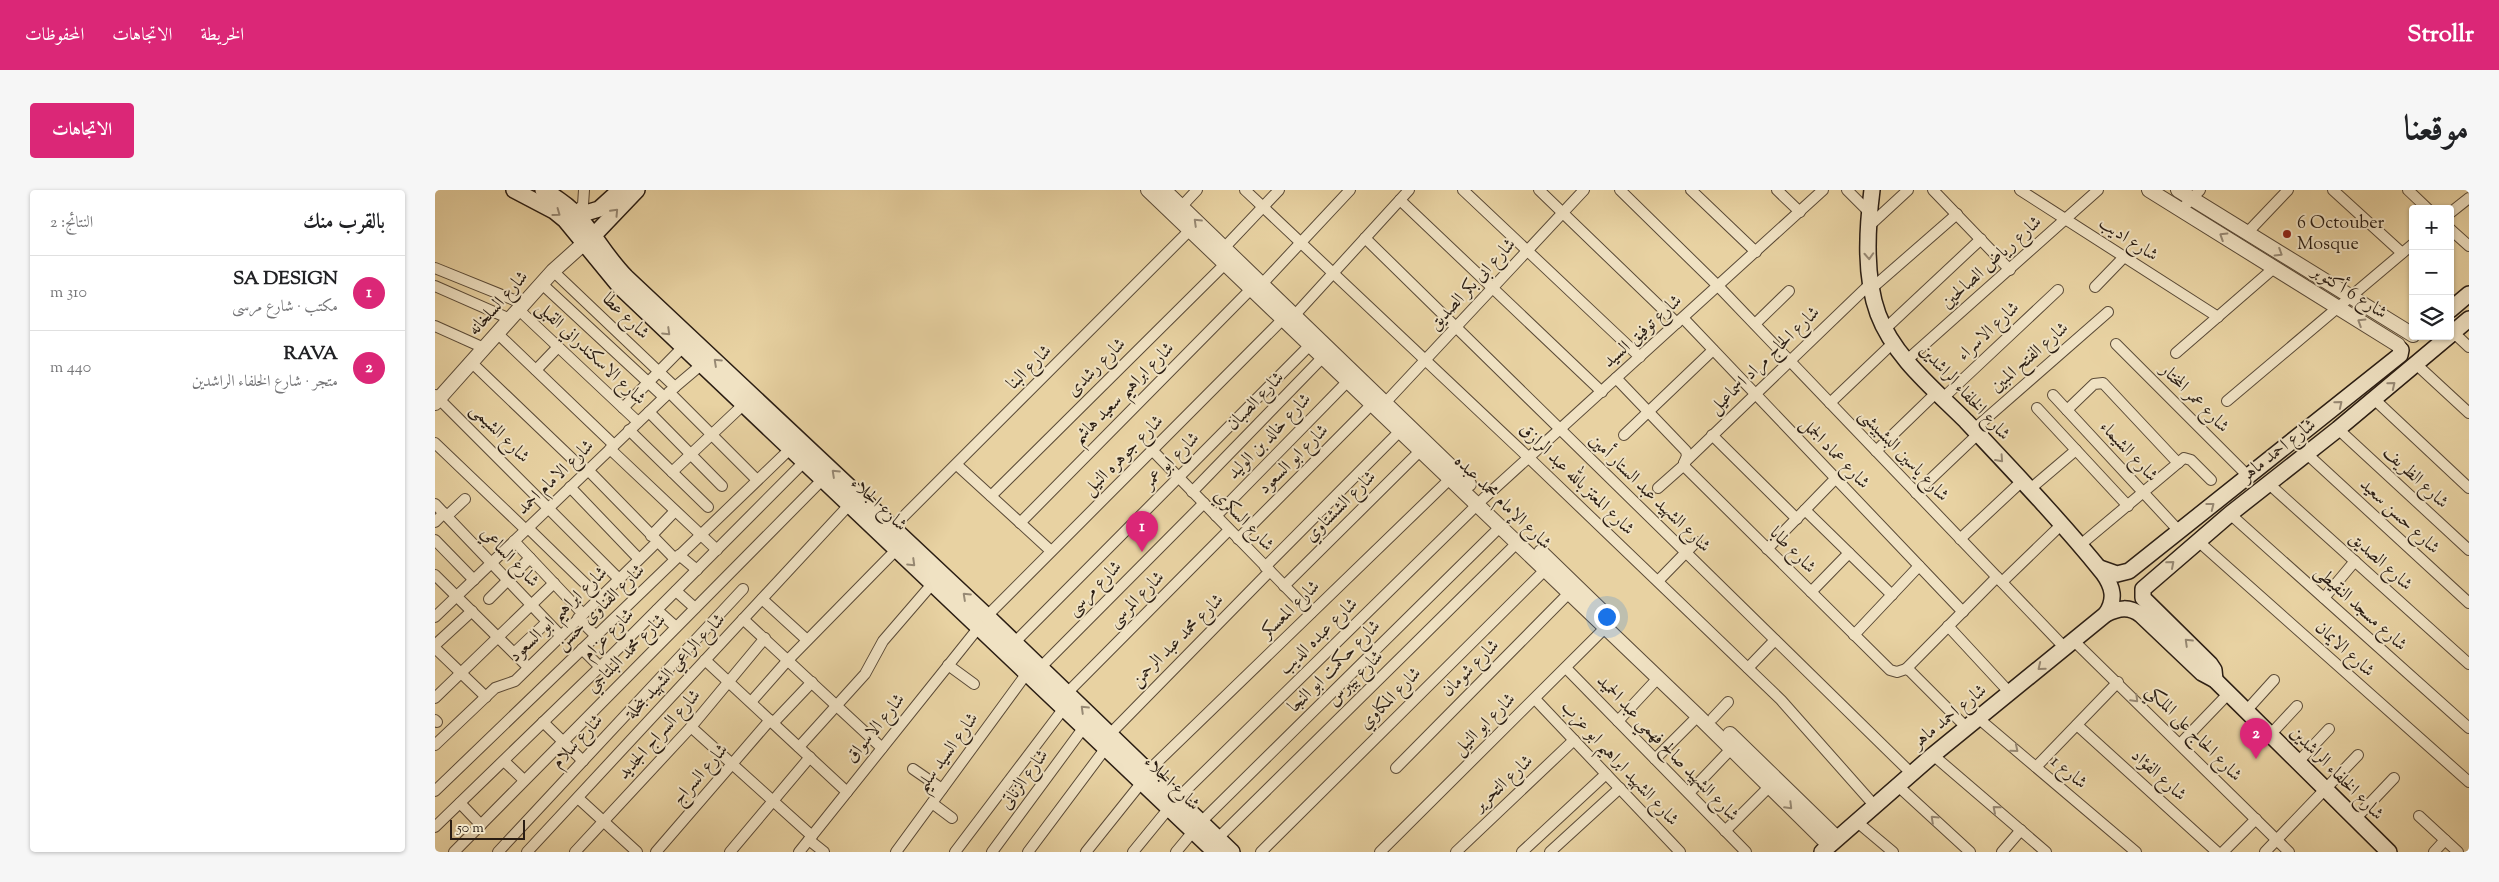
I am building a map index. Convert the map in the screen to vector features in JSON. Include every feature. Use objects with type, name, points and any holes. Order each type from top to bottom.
[{"type":"main road","name":"شارع الجلاء","points":[[514,190],[554,211],[589,239],[874,519],[897,549],[933,583],[983,621],[1015,642],[1033,672],[1067,693],[1145,777],[1197,826],[1213,848],[1232,852]]},
{"type":"main road","points":[[577,213],[599,209],[620,190]]},
{"type":"main road","points":[[589,239],[637,190]]},
{"type":"main road","name":"شارع الخلفاء الراشدين","points":[[1872,190],[1869,219],[1871,286],[1885,329],[1893,343],[1907,360],[2100,568],[2111,586],[2113,601],[2106,614]]},
{"type":"main road","name":"شارع الجلاء","points":[[550,192],[577,213],[589,239],[620,288],[850,504],[874,519],[893,527],[1033,672],[1064,708],[1084,727],[1110,740]]},
{"type":"main road","points":[[2454,307],[2469,294]]},
{"type":"main road","name":"شارع احمد ماهر","points":[[2454,332],[2469,319]]},
{"type":"main road","name":"شارع احمد ماهر","points":[[1829,845],[1933,754],[2106,614],[2122,608],[2139,605],[2145,587],[2198,541],[2445,340]]},
{"type":"main road","name":"شارع احمد ماهر","points":[[2100,568],[2112,574],[2126,573],[2400,355],[2401,350]]},
{"type":"main road","name":"شارع الخلفاء الراشدين","points":[[2139,605],[2141,615],[2202,673],[2215,680],[2389,852]]},
{"type":"street","points":[[577,213],[583,205],[585,190]]},
{"type":"street","name":"شارع الإمام محمد عبده","points":[[1148,190],[1190,230],[1224,248],[1256,286],[1453,476],[1609,625],[1713,718],[1829,845]]},
{"type":"street","name":"شارع الإمام محمد عبده","points":[[1164,190],[1181,207],[1225,264],[1256,286]]},
{"type":"street","points":[[1181,207],[1197,190]]},
{"type":"street","name":"شارع المعتز بالله عبد الرازق","points":[[1245,190],[1748,668],[1811,732],[1874,805]]},
{"type":"street","points":[[1224,248],[1279,190]]},
{"type":"street","name":"شارع ابراهيم سعيد هاشم","points":[[1020,523],[1301,242],[1350,190]]},
{"type":"street","name":"شارع جوهره النيل","points":[[983,621],[1152,450],[1289,318],[1409,190]]},
{"type":"street","points":[[1463,190],[1640,357]]},
{"type":"street","name":"شارع عماد الجمل","points":[[1539,190],[1713,350],[1963,612]]},
{"type":"street","name":"شارع ابى بكر الصديق","points":[[1379,404],[1426,360],[1584,190]]},
{"type":"street","name":"شارع ياسين البشبيشى","points":[[1620,190],[1755,324],[1999,580],[2070,644]]},
{"type":"street","points":[[1691,190],[1756,252]]},
{"type":"street","points":[[1777,190],[1800,212]]},
{"type":"street","name":"شارع توفيق السيد","points":[[1481,502],[1528,457],[1823,190]]},
{"type":"street","points":[[1847,190],[1869,219],[1908,190]]},
{"type":"street","name":"شارع اديب","points":[[2020,190],[2218,317]]},
{"type":"street","name":"شارع رياض الصالحين","points":[[1907,360],[2098,190]]},
{"type":"street","name":"شارع 6 أكتوبر","points":[[2149,190],[2398,345],[2401,350]]},
{"type":"street","name":"شارع 6 أكتوبر","points":[[2178,190],[2196,194],[2247,233],[2409,333]]},
{"type":"street","points":[[2247,233],[2288,190]]},
{"type":"street","points":[[2333,190],[2402,253]]},
{"type":"street","points":[[2407,190],[2424,205]]},
{"type":"street","points":[[1939,192],[2010,270]]},
{"type":"street","points":[[2181,210],[2196,194]]},
{"type":"street","points":[[2454,210],[2469,198]]},
{"type":"street","points":[[1400,200],[1602,392]]},
{"type":"street","name":"شارع الحاج مراد اسماعيل","points":[[1658,488],[1789,359],[1871,286],[1957,214]]},
{"type":"street","name":"شارع البنا","points":[[893,527],[1190,230]]},
{"type":"street","points":[[2454,233],[2469,246]]},
{"type":"street","name":"شارع الشهيد عبد الستار أمين","points":[[1365,238],[1911,773]]},
{"type":"street","name":"شارع السلخانه","points":[[437,398],[553,271],[589,239]]},
{"type":"street","points":[[1885,329],[1981,239]]},
{"type":"street","points":[[2227,401],[2409,247]]},
{"type":"street","points":[[2095,287],[2124,257]]},
{"type":"street","name":"شارع رشدى","points":[[991,496],[1225,264]]},
{"type":"street","points":[[435,268],[518,311]]},
{"type":"street","points":[[2175,353],[2275,268]]},
{"type":"street","name":"شارع عطا","points":[[553,271],[659,371],[669,392]]},
{"type":"street","points":[[542,284],[648,382],[669,392],[757,480]]},
{"type":"street","points":[[435,286],[518,311]]},
{"type":"street","name":"شارع الاسراء","points":[[1876,450],[2058,290]]},
{"type":"street","points":[[1755,324],[1789,291]]},
{"type":"street","name":"شارع الاسكندراني القبلى","points":[[518,311],[638,422]]},
{"type":"street","name":"شارع الفتح المبين","points":[[1916,493],[1975,432],[2108,312]]},
{"type":"street","name":"شارع الإمام محمد عبده","points":[[1289,318],[1310,345],[1348,381],[1379,404],[1399,431],[1420,451],[1453,476]]},
{"type":"street","points":[[435,326],[484,348]]},
{"type":"street","points":[[497,333],[675,511],[717,550]]},
{"type":"street","points":[[2454,337],[2469,347]]},
{"type":"street","points":[[1831,403],[1893,343]]},
{"type":"street","name":"شارع عمر المختار","points":[[2116,344],[2249,477]]},
{"type":"street","name":"شارع ابو عمر","points":[[1015,642],[1310,345]]},
{"type":"street","points":[[536,370],[558,347]]},
{"type":"street","points":[[623,408],[683,347]]},
{"type":"street","points":[[1624,435],[1713,350]]},
{"type":"street","name":"شارع الصبان","points":[[1193,492],[1323,357]]},
{"type":"street","points":[[471,362],[587,471],[654,539],[697,570]]},
{"type":"street","points":[[2417,364],[2469,413]]},
{"type":"street","name":"شارع الامام احمد","points":[[436,613],[474,580],[669,392],[701,365]]},
{"type":"street","name":"شارع طابا","points":[[1616,378],[1686,452],[1684,464],[1854,635],[1892,671],[1906,669],[1972,722]]},
{"type":"street","name":"شارع خالد بن الوليد","points":[[1216,516],[1348,381]]},
{"type":"street","points":[[2067,410],[2094,384],[2103,383],[2178,463]]},
{"type":"street","name":"شارع الشيماء","points":[[2053,395],[2179,531]]},
{"type":"street","name":"شارع الشيمى","points":[[437,398],[619,579]]},
{"type":"street","points":[[2374,399],[2469,488]]},
{"type":"street","name":"شارع ابو السعود","points":[[1239,539],[1379,404]]},
{"type":"street","points":[[672,472],[743,405]]},
{"type":"street","points":[[2037,408],[2128,506]]},
{"type":"street","points":[[649,412],[722,486]]},
{"type":"street","name":"شارع الظريف","points":[[2338,429],[2469,550]]},
{"type":"street","points":[[629,430],[708,507]]},
{"type":"street","name":"شارع محمد عبد الرحمن","points":[[1028,852],[1110,740],[1267,569],[1399,431]]},
{"type":"street","points":[[1713,435],[1797,519]]},
{"type":"street","points":[[435,443],[600,598]]},
{"type":"street","name":"شارع القناوى حسن","points":[[435,791],[790,449]]},
{"type":"street","name":"شارع السكري","points":[[1152,450],[1311,614]]},
{"type":"street","points":[[1960,539],[2025,486],[2076,450]]},
{"type":"street","name":"شارع الششتاوي","points":[[1284,586],[1420,451]]},
{"type":"street","name":"شارع حسن سعيد","points":[[2307,454],[2469,603]]},
{"type":"street","points":[[2079,546],[2184,458],[2189,459],[2211,480]]},
{"type":"street","name":"شارع عزام","points":[[435,827],[600,667],[804,462]]},
{"type":"street","points":[[957,464],[1051,552]]},
{"type":"street","name":"شارع المعسكر","points":[[1086,852],[1145,777],[1453,476]]},
{"type":"street","points":[[1767,549],[1836,478]]},
{"type":"street","name":"شارع محمد البلتاجي","points":[[454,852],[823,479]]},
{"type":"street","name":"شارع الصديق","points":[[2269,484],[2469,664]]},
{"type":"street","points":[[570,487],[639,560]]},
{"type":"street","points":[[435,522],[465,499]]},
{"type":"street","name":"شارع الإمام محمد عبده","points":[[1481,502],[1500,527],[1569,593],[1609,625],[1658,678],[1829,845]]},
{"type":"street","name":"شارع عبده الديب","points":[[1133,852],[1173,803],[1481,502]]},
{"type":"street","name":"شارع مرسى","points":[[1033,672],[1203,503]]},
{"type":"street","name":"شارع الساعي","points":[[435,504],[560,635]]},
{"type":"street","name":"شارع الراعي الشهيد بنحلة","points":[[527,852],[850,504]]},
{"type":"street","points":[[1805,510],[1892,595]]},
{"type":"street","name":"شارع ابراهيم ابو السعود","points":[[435,745],[500,685],[515,681],[639,560],[675,511]]},
{"type":"street","name":"شارع مسجد النقيطى","points":[[2230,514],[2469,728]]},
{"type":"street","points":[[1906,669],[1963,612],[2061,525]]},
{"type":"street","name":"شارع حكمت ابو النجا","points":[[1176,852],[1197,826],[1500,527]]},
{"type":"street","name":"شارع المرسى","points":[[1067,693],[1229,530]]},
{"type":"street","points":[[435,540],[474,580]]},
{"type":"street","points":[[514,541],[554,583],[596,636]]},
{"type":"street","name":"شارع الايمان","points":[[2198,541],[2469,782]]},
{"type":"street","points":[[1658,581],[1696,542]]},
{"type":"street","name":"شارع بيبرس","points":[[1213,848],[1517,543]]},
{"type":"street","points":[[751,702],[807,640],[897,549]]},
{"type":"street","points":[[1811,592],[1849,553]]},
{"type":"street","points":[[489,599],[530,558]]},
{"type":"street","points":[[2324,598],[2355,561]]},
{"type":"street","points":[[1854,635],[1919,566]]},
{"type":"street","name":"شارع المكاوي","points":[[1261,852],[1545,570]]},
{"type":"street","points":[[435,575],[528,667]]},
{"type":"street","points":[[435,698],[554,583]]},
{"type":"street","points":[[799,747],[865,674],[883,641],[933,583]]},
{"type":"street","name":"شارع سلام","points":[[498,852],[743,590]]},
{"type":"street","points":[[676,591],[695,608]]},
{"type":"street","name":"شارع شومان","points":[[1396,768],[1569,593]]},
{"type":"street","points":[[762,599],[807,640]]},
{"type":"street","points":[[657,610],[676,627]]},
{"type":"street","points":[[472,611],[435,646],[486,697]]},
{"type":"street","points":[[743,619],[882,748]]},
{"type":"street","name":"شارع الاسواق","points":[[799,852],[983,621]]},
{"type":"street","points":[[514,653],[547,622]]},
{"type":"street","name":"شارع ابو النيل","points":[[1381,852],[1609,625]]},
{"type":"street","points":[[1948,626],[2010,692]]},
{"type":"street","name":"شارع السراج الجديد","points":[[575,852],[691,726],[765,638]]},
{"type":"street","points":[[1748,668],[1775,640]]},
{"type":"street","name":"شارع الحاج على الملكي","points":[[2070,644],[2117,682],[2289,852]]},
{"type":"street","points":[[582,650],[600,667]]},
{"type":"street","points":[[705,660],[847,792]]},
{"type":"street","points":[[948,665],[974,684]]},
{"type":"street","name":"شارع الشهيد صالح فهمي عبد الحميد","points":[[1566,668],[1746,852]]},
{"type":"street","name":"شارع السيد سليم","points":[[896,852],[942,789],[1033,672]]},
{"type":"street","points":[[1618,721],[1658,678]]},
{"type":"street","points":[[2246,711],[2275,680]]},
{"type":"street","name":"شارع السراج","points":[[656,852],[732,764],[812,682]]},
{"type":"street","points":[[2036,767],[2117,682]]},
{"type":"street","points":[[2180,744],[2229,694]]},
{"type":"street","name":"شارع الشهيد ابراهيم ابو عزب","points":[[1535,698],[1680,852]]},
{"type":"street","points":[[1713,718],[1729,702]]},
{"type":"street","points":[[2270,735],[2297,706]]},
{"type":"street","points":[[955,852],[1064,708]]},
{"type":"street","points":[[1655,760],[1698,716]]},
{"type":"street","points":[[543,722],[583,761]]},
{"type":"street","name":"شارع 1","points":[[1972,722],[2036,767],[2137,852]]},
{"type":"street","name":"شارع الفؤاد","points":[[2077,725],[2217,852]]},
{"type":"street","points":[[691,726],[773,801],[824,852]]},
{"type":"street","name":"شارع الزناتى","points":[[992,852],[1084,727]]},
{"type":"street","points":[[2298,762],[2329,729]]},
{"type":"street","name":"شارع التحرير","points":[[1456,852],[1574,740]]},
{"type":"street","points":[[1689,794],[1731,749]]},
{"type":"street","points":[[1933,754],[2046,852]]},
{"type":"street","points":[[2265,852],[2358,755]]},
{"type":"street","points":[[731,852],[810,757]]},
{"type":"street","points":[[504,760],[525,780]]},
{"type":"street","points":[[913,768],[942,789]]},
{"type":"street","points":[[1522,852],[1606,774]]},
{"type":"street","points":[[2355,819],[2394,778]]},
{"type":"street","points":[[1897,785],[1970,852]]},
{"type":"street","points":[[1725,831],[1769,786]]},
{"type":"street","points":[[1550,852],[1620,788]]},
{"type":"street","points":[[578,798],[637,852]]},
{"type":"street","points":[[460,803],[481,825]]},
{"type":"street","points":[[932,803],[952,818]]},
{"type":"street","points":[[2419,816],[2458,852]]},
{"type":"street","points":[[2223,852],[2256,819]]},
{"type":"street","points":[[1856,821],[1893,852]]},
{"type":"street","points":[[2002,852],[2021,830]]},
{"type":"street","points":[[2434,852],[2445,840]]},
{"type":"street","points":[[621,852],[628,844]]},
{"type":"place","name":"6 Octouber Mosque","points":[[2287,234]]},
{"type":"place","name":"SA DESIGN","points":[[1142,552]]},
{"type":"place","name":"RAVA","points":[[2256,759]]}]
